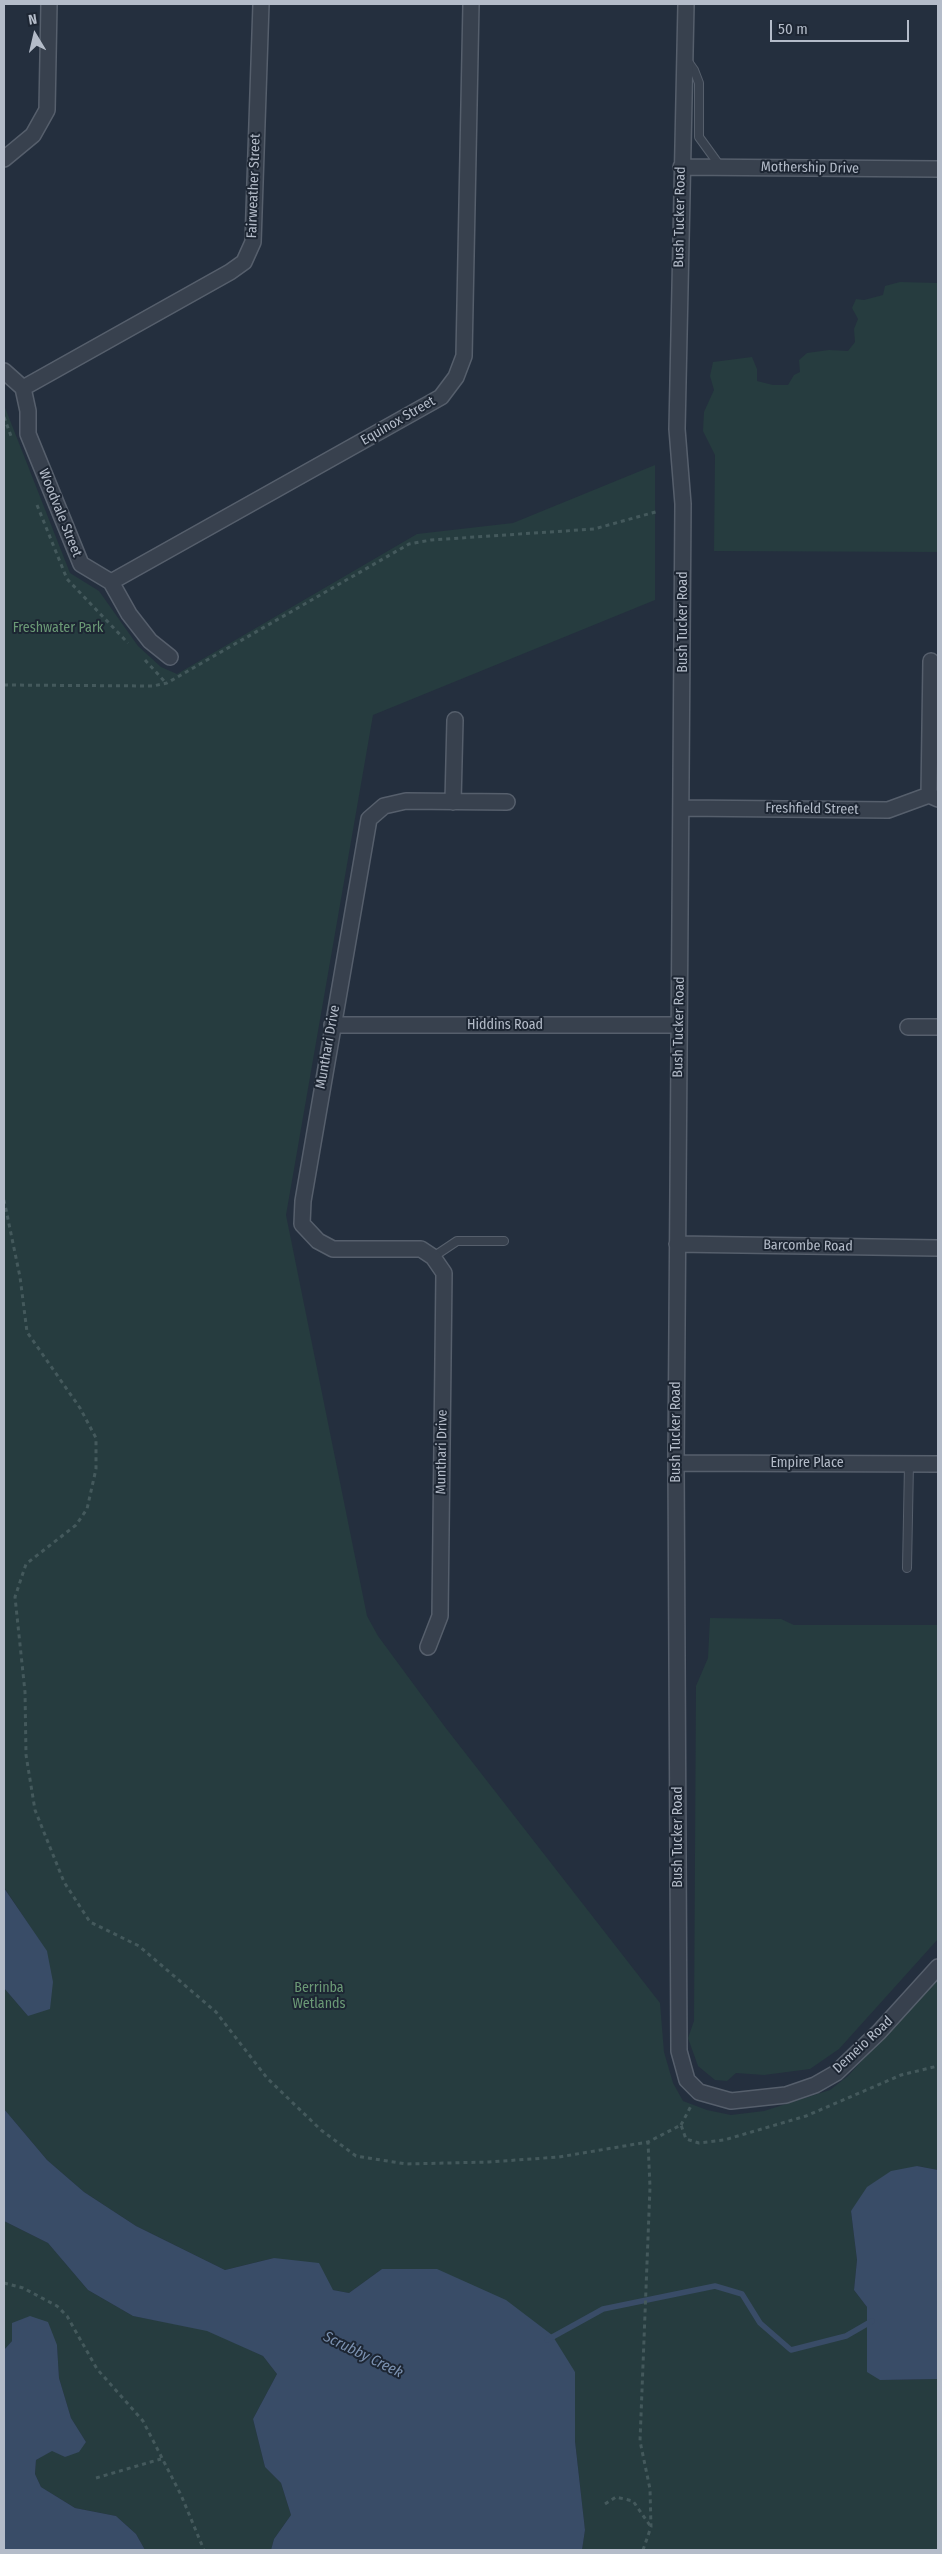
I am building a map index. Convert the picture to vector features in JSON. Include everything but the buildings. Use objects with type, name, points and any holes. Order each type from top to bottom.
[{"type":"street","points":[[4,159],[33,135],[47,110],[49,4]]},
{"type":"street","name":"Fairweather Street","points":[[23,388],[230,272],[244,262],[253,242],[260,4]]},
{"type":"street","name":"Equinox Street","points":[[111,582],[441,397],[456,377],[464,356],[471,4]]},
{"type":"street","name":"Bush Tucker Road","points":[[686,4],[681,167],[677,429],[683,504],[676,1463],[679,2051],[687,2080],[699,2092]]},
{"type":"street","name":"Mothership Drive","points":[[681,167],[938,170]]},
{"type":"street","points":[[4,371],[23,388]]},
{"type":"street","name":"Woodvale Street","points":[[23,388],[28,411],[28,434],[81,564],[111,582],[129,614],[150,641],[170,657]]},
{"type":"street","points":[[931,661],[934,797]]},
{"type":"street","points":[[454,802],[455,720]]},
{"type":"street","name":"Freshfield Street","points":[[682,808],[888,810],[934,797]]},
{"type":"street","name":"Munthari Drive","points":[[428,1647],[440,1616],[444,1273],[434,1257],[420,1249],[333,1249],[318,1241],[302,1224],[303,1201],[369,819],[384,806],[406,801],[507,802]]},
{"type":"street","name":"Hiddins Road","points":[[332,1025],[679,1024]]},
{"type":"street","points":[[908,1027],[938,1027]]},
{"type":"street","name":"Barcombe Road","points":[[677,1244],[938,1248]]},
{"type":"street","name":"Empire Place","points":[[676,1463],[938,1464]]},
{"type":"street","name":"Demeio Road","points":[[699,2092],[731,2101],[786,2095],[815,2085],[836,2073],[879,2032],[938,1967]]},
{"type":"lane","points":[[685,57],[694,70],[699,83],[699,138],[720,167]]},
{"type":"lane","points":[[434,1257],[456,1241],[504,1241]]},
{"type":"lane","points":[[907,1568],[909,1464]]},
{"type":"path","points":[[4,685],[153,686],[167,683],[409,544],[431,540],[594,529],[659,511]]},
{"type":"path","points":[[4,1200],[20,1277],[27,1332],[80,1408],[96,1438],[96,1469],[87,1509],[69,1531],[26,1564],[15,1597],[25,1692],[26,1755],[35,1810],[64,1882],[90,1922],[139,1946],[216,2012],[267,2078],[321,2130],[356,2156],[406,2164],[489,2162],[559,2157],[648,2142],[650,2186],[640,2442],[650,2489],[651,2527],[643,2550]]},
{"type":"path","points":[[681,2125],[699,2092]]},
{"type":"path","points":[[4,2283],[23,2288],[58,2306],[67,2316],[97,2369],[143,2422],[181,2494],[204,2550]]},
{"type":"path","points":[[96,2478],[161,2459]]},
{"type":"path","points":[[606,2504],[616,2497],[632,2501],[651,2527]]},
{"type":"green space","points":[[900,282],[938,283],[938,552],[714,551],[715,455],[703,431],[704,412],[714,390],[710,376],[713,362],[752,357],[757,369],[757,381],[773,385],[788,385],[794,375],[800,372],[799,360],[807,353],[829,350],[848,351],[855,342],[854,329],[858,319],[852,308],[856,299],[864,300],[883,295],[885,286]]},
{"type":"green space","name":"Berrinba Wetlands","points":[[4,405],[70,573],[99,591],[138,646],[161,667],[177,674],[417,534],[513,523],[655,465],[655,600],[373,715],[286,1215],[367,1616],[378,1636],[445,1727],[660,2003],[664,2052],[673,2083],[683,2101],[707,2110],[731,2115],[764,2111],[830,2090],[848,2076],[938,1976],[938,2170],[917,2166],[851,2211],[857,2260],[854,2290],[867,2307],[868,2338],[880,2380],[938,2379],[938,2550],[582,2550],[585,2530],[575,2441],[575,2372],[382,2269],[349,2293],[333,2290],[274,2258],[225,2270],[136,2226],[84,2192],[47,2160],[4,2109],[4,1988],[28,2016],[46,1951],[4,1887]]},
{"type":"green space","points":[[710,1618],[781,1619],[794,1625],[938,1625],[938,1939],[839,2049],[810,2069],[764,2075],[736,2073],[727,2081],[715,2080],[698,2066],[688,2038],[694,2021],[696,1686],[708,1658]]},
{"type":"green space","points":[[4,2221],[48,2243],[88,2290],[133,2316],[207,2330],[263,2356],[277,2374],[253,2419],[265,2467],[281,2483],[291,2515],[274,2539],[271,2550],[145,2550],[136,2534],[116,2516],[75,2508],[41,2487],[35,2474],[36,2460],[52,2450],[65,2457],[86,2442],[71,2418],[59,2378],[57,2345],[12,2341],[4,2350]]},
{"type":"water","points":[[4,1888],[47,1951],[53,1982],[50,2009],[28,2016],[4,1988]]},
{"type":"water","points":[[4,2109],[47,2160],[84,2192],[136,2226],[225,2270],[274,2258],[319,2263],[333,2290],[349,2293],[382,2269],[437,2269],[506,2300],[552,2335],[575,2372],[575,2441],[585,2530],[582,2550],[271,2550],[274,2539],[291,2515],[281,2483],[265,2467],[253,2419],[277,2374],[263,2356],[207,2331],[133,2316],[88,2290],[48,2243],[4,2221]]},
{"type":"water","points":[[917,2166],[938,2170],[938,2379],[880,2380],[867,2372],[867,2307],[854,2290],[857,2260],[851,2211],[867,2187],[891,2171]]},
{"type":"water","points":[[30,2316],[48,2322],[57,2345],[59,2378],[71,2418],[86,2442],[79,2452],[65,2457],[52,2451],[36,2460],[35,2474],[41,2487],[75,2508],[116,2516],[136,2534],[145,2550],[4,2550],[4,2350],[12,2341],[12,2323]]},
{"type":"waterway","name":"Scrubby Creek","points":[[547,2340],[603,2309],[715,2286],[742,2294],[760,2323],[791,2350],[846,2336],[872,2321]]},
{"type":"park label","name":"Freshwater Park","points":[[58,628]]}]
